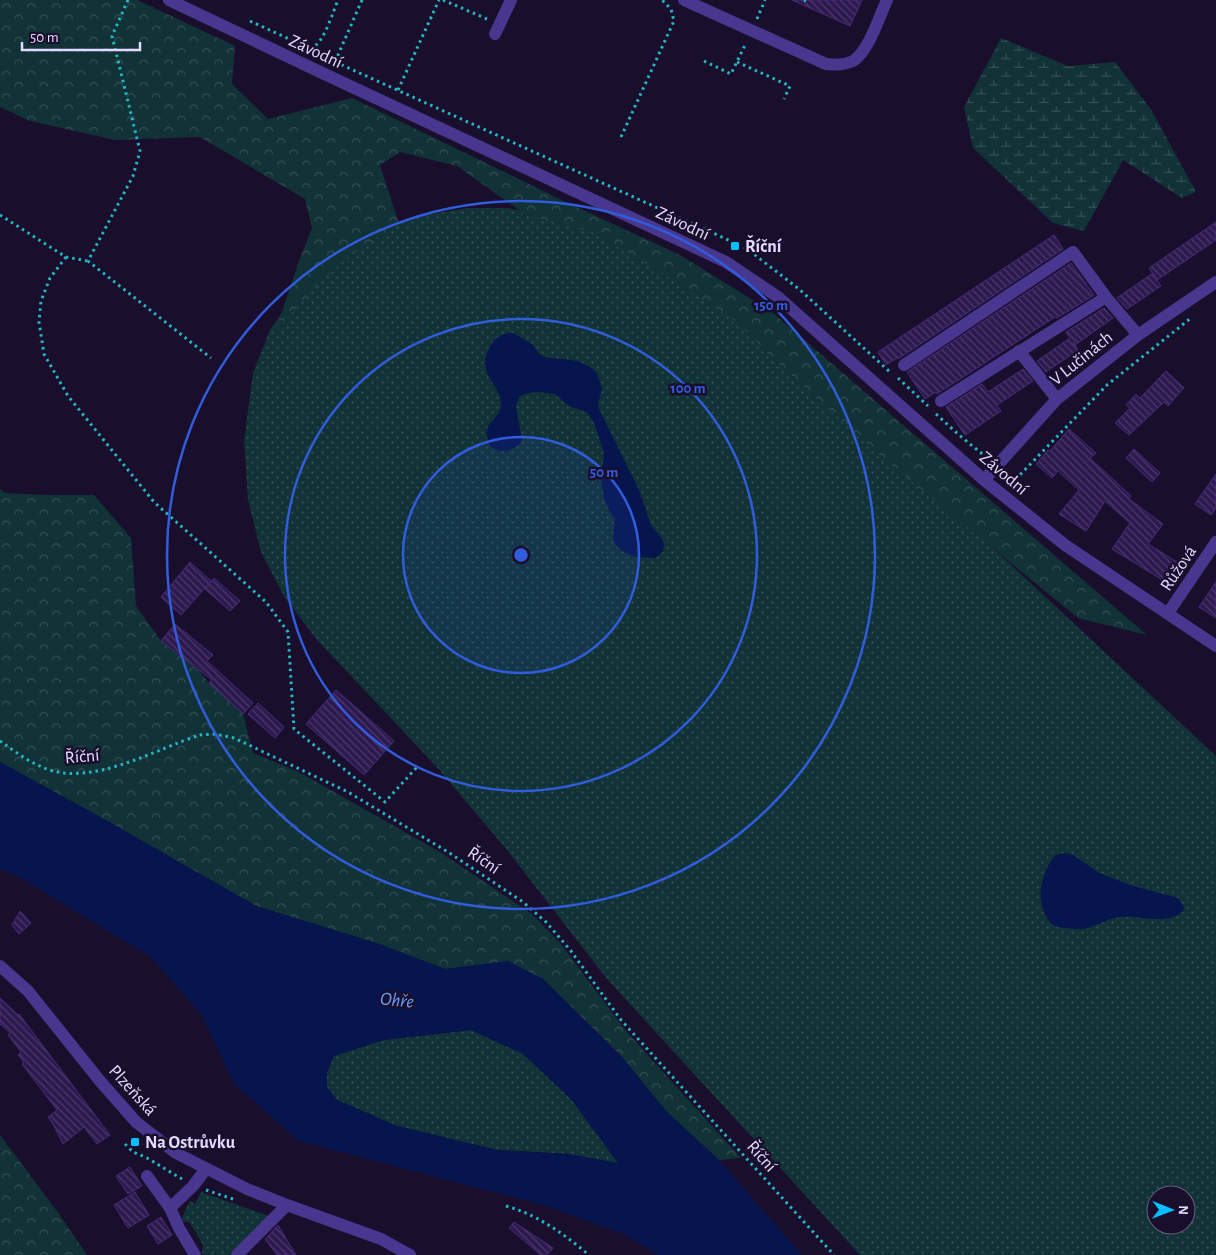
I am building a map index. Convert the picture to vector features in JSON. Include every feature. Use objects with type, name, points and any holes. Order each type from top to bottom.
[{"type":"street","name":"Závodní","points":[[169,0],[318,72],[726,262],[778,297],[984,480],[1065,545],[1216,646]]},
{"type":"street","points":[[495,34],[511,0]]},
{"type":"street","points":[[684,0],[826,64],[838,65],[852,62],[863,52],[887,0]]},
{"type":"street","points":[[904,365],[1072,252],[1138,335]]},
{"type":"street","name":"V Lučinách","points":[[984,480],[1057,399],[1138,335],[1216,282]]},
{"type":"street","points":[[940,402],[1106,297]]},
{"type":"street","points":[[1018,352],[1057,399]]},
{"type":"street","name":"Růžová","points":[[1168,613],[1216,542]]},
{"type":"street","name":"Plzeňská","points":[[0,966],[28,991],[100,1081],[136,1122],[176,1153],[247,1189],[382,1239],[410,1255]]},
{"type":"street","points":[[170,1208],[193,1186],[206,1169]]},
{"type":"street","points":[[147,1176],[170,1208],[195,1255]]},
{"type":"street","points":[[237,1255],[287,1205]]},
{"type":"path","points":[[88,262],[133,176],[140,151],[112,36],[128,0]]},
{"type":"path","points":[[249,21],[304,46],[311,47],[315,46],[321,38],[338,0]]},
{"type":"path","points":[[362,0],[338,55],[338,60],[342,65],[746,248],[799,289],[959,436],[1014,481],[1107,385],[1194,315]]},
{"type":"path","points":[[398,90],[439,0]]},
{"type":"path","points":[[444,0],[487,19],[492,19]]},
{"type":"path","points":[[621,137],[674,21],[671,9],[662,0]]},
{"type":"path","points":[[704,61],[731,74],[765,0]]},
{"type":"path","points":[[737,62],[790,86],[784,99]]},
{"type":"path","points":[[0,215],[66,256],[88,262],[211,358]]},
{"type":"path","points":[[66,256],[50,278],[41,301],[40,322],[44,354],[68,396],[154,502],[266,602],[288,632],[294,728],[385,802],[417,767]]},
{"type":"path","name":"Říční","points":[[0,741],[43,768],[73,774],[116,766],[200,736],[215,734],[234,738],[348,792],[448,852],[523,902],[546,922],[571,951],[621,1020],[834,1255]]},
{"type":"path","points":[[506,1206],[527,1213],[549,1224],[589,1255]]},
{"type":"green space","points":[[0,0],[137,0],[235,46],[232,84],[268,119],[352,98],[680,255],[772,312],[1147,635],[1078,618],[883,458],[779,364],[737,322],[659,271],[592,232],[526,215],[457,166],[400,152],[380,165],[399,224],[349,256],[311,291],[275,332],[312,228],[305,199],[200,137],[115,140],[30,121],[0,107]]},
{"type":"green space","points":[[1001,38],[1068,66],[1115,62],[1152,111],[1196,192],[1182,198],[1123,160],[1084,231],[1053,223],[973,148],[964,107]]},
{"type":"green space","points":[[467,208],[505,208],[539,213],[604,233],[736,316],[993,548],[1216,756],[1216,1255],[860,1255],[607,979],[507,850],[435,765],[317,640],[285,598],[261,552],[248,500],[244,441],[253,373],[270,330],[303,283],[392,223]]},
{"type":"green space","points":[[0,489],[5,493],[94,495],[131,538],[136,606],[161,641],[199,671],[209,683],[243,714],[253,753],[299,772],[440,852],[532,914],[561,944],[626,1031],[741,1158],[719,1160],[666,1111],[622,1057],[543,979],[508,962],[445,969],[376,943],[256,906],[0,762]]},
{"type":"green space","points":[[471,1030],[523,1054],[571,1099],[619,1164],[569,1154],[497,1150],[397,1126],[337,1100],[327,1087],[327,1072],[334,1056],[383,1040]]},
{"type":"green space","points":[[0,1135],[59,1214],[87,1255],[0,1255]]},
{"type":"green space","points":[[201,1192],[269,1216],[229,1255],[204,1255],[202,1253],[203,1245],[190,1223],[181,1220],[190,1201],[195,1204]]},
{"type":"water","points":[[513,333],[533,345],[539,354],[544,357],[578,361],[597,373],[602,389],[598,404],[599,409],[639,490],[651,525],[664,544],[663,551],[656,558],[634,557],[622,551],[615,544],[613,538],[615,519],[604,498],[601,478],[604,453],[595,425],[587,412],[569,406],[555,394],[537,392],[524,394],[519,397],[516,406],[522,441],[507,451],[494,449],[490,446],[487,438],[488,426],[500,410],[501,404],[498,392],[486,370],[486,356],[490,346],[497,338],[504,334]]},
{"type":"water","name":"Ohře","points":[[0,762],[256,906],[376,943],[445,969],[508,961],[543,979],[622,1057],[666,1111],[719,1160],[802,1255],[658,1255],[626,1235],[547,1206],[299,1141],[234,1084],[202,1015],[151,957],[21,878],[0,869]],"holes":[[[471,1030],[523,1054],[571,1099],[618,1163],[569,1154],[497,1150],[397,1126],[337,1100],[327,1087],[327,1072],[334,1056],[383,1040]]]},
{"type":"water","points":[[1065,853],[1073,855],[1099,873],[1133,886],[1178,898],[1184,907],[1183,911],[1169,918],[1161,919],[1115,918],[1083,929],[1064,928],[1053,925],[1048,919],[1041,901],[1042,885],[1050,862],[1055,855]]},
{"type":"building","points":[[792,0],[862,0],[850,26]]},
{"type":"building","points":[[1216,222],[1216,240],[1157,280],[1161,286],[1127,309],[1117,298],[1153,273],[1149,268]]},
{"type":"building","points":[[1054,235],[1063,249],[898,359],[886,365],[878,352]]},
{"type":"building","points":[[1071,263],[1094,295],[1057,318],[1055,317],[937,394],[936,392],[925,399],[907,372]]},
{"type":"building","points":[[1104,308],[1113,318],[1075,345],[1073,342],[1078,350],[1046,372],[1037,361],[1070,338],[1066,332]]},
{"type":"building","points":[[1023,369],[1033,381],[997,405],[1001,411],[965,435],[946,407],[982,384],[988,392]]},
{"type":"building","points":[[1166,371],[1184,388],[1168,406],[1164,402],[1129,435],[1115,423],[1130,408],[1126,405],[1136,394],[1140,398]]},
{"type":"building","points":[[1069,429],[1096,453],[1090,458],[1131,496],[1129,499],[1163,524],[1148,544],[1182,565],[1169,584],[1112,549],[1130,523],[1105,501],[1086,531],[1059,514],[1079,490],[1058,471],[1052,478],[1036,464]]},
{"type":"building","points":[[1134,449],[1160,473],[1152,482],[1126,458]]},
{"type":"building","points":[[1216,474],[1216,508],[1211,515],[1195,504]]},
{"type":"building","points":[[190,562],[211,581],[181,615],[161,597]]},
{"type":"building","points":[[214,578],[240,601],[230,611],[205,589]]},
{"type":"building","points":[[1216,582],[1216,618],[1199,607]]},
{"type":"building","points":[[175,624],[213,655],[207,661],[253,703],[243,714],[209,683],[212,680],[161,641]]},
{"type":"building","points":[[336,690],[394,741],[364,775],[306,724]]},
{"type":"building","points":[[258,703],[284,727],[275,738],[248,714]]},
{"type":"building","points":[[20,911],[31,923],[19,934],[12,925]]},
{"type":"building","points":[[0,998],[19,1014],[110,1135],[97,1144],[84,1127],[63,1144],[48,1117],[57,1110],[22,1064],[24,1062],[18,1055],[21,1052],[8,1035],[10,1033],[0,1024]]},
{"type":"building","points":[[130,1167],[142,1186],[128,1194],[116,1176]]},
{"type":"building","points":[[135,1192],[149,1215],[128,1228],[114,1205]]},
{"type":"building","points":[[161,1217],[172,1235],[158,1244],[147,1226]]},
{"type":"building","points":[[514,1222],[553,1248],[547,1255],[541,1255],[509,1228]]},
{"type":"building","points":[[278,1225],[296,1255],[277,1255],[265,1239]]},
{"type":"place","name":"Říční","points":[[735,246]]},
{"type":"place","name":"Na Ostrůvku","points":[[135,1142]]}]
